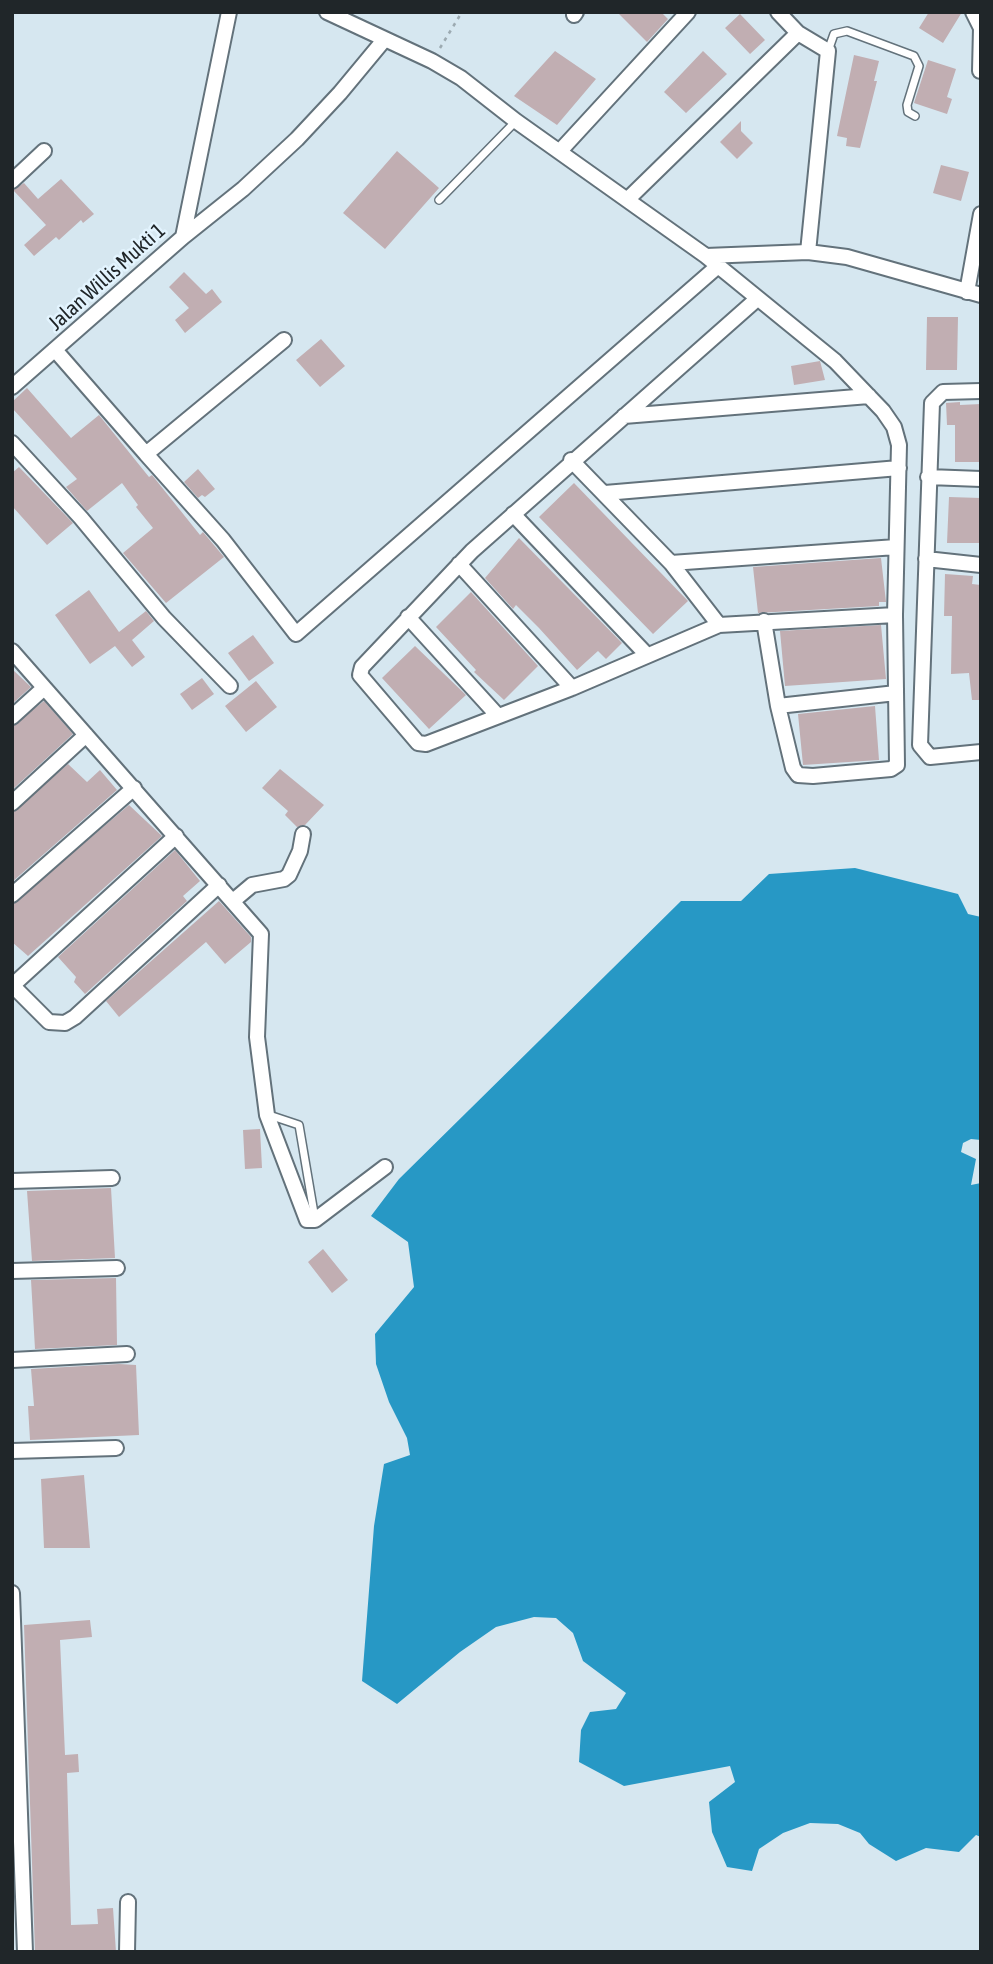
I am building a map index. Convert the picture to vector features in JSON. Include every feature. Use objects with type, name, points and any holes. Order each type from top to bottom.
[{"type":"street","name":"Jalan Willis Mukti 1","points":[[12,387],[184,237],[229,12]]},
{"type":"street","points":[[327,12],[432,61],[461,78],[516,121],[706,256],[835,361],[894,427],[899,468],[895,615],[897,765],[891,769],[799,775],[793,768],[778,706],[764,621]]},
{"type":"street","points":[[559,152],[688,12]]},
{"type":"street","points":[[778,12],[798,33],[828,51],[808,251]]},
{"type":"street","points":[[973,12],[981,28],[980,71]]},
{"type":"street","points":[[628,199],[798,33]]},
{"type":"street","points":[[184,237],[243,189],[297,139],[384,40]]},
{"type":"street","points":[[12,181],[44,151]]},
{"type":"street","points":[[706,256],[808,251],[876,263],[974,294],[981,214]]},
{"type":"street","points":[[56,351],[223,540],[296,634],[719,266]]},
{"type":"street","points":[[757,299],[571,460],[459,564],[362,667],[362,682],[418,743],[435,742],[572,688],[719,625],[895,615]]},
{"type":"street","points":[[146,454],[284,340]]},
{"type":"street","points":[[981,391],[943,392],[932,403],[920,745],[930,757],[981,752]]},
{"type":"street","points":[[624,416],[869,396]]},
{"type":"street","points":[[12,443],[81,519],[164,618],[230,686]]},
{"type":"street","points":[[571,460],[671,563],[719,625]]},
{"type":"street","points":[[605,493],[899,468]]},
{"type":"street","points":[[928,477],[981,479]]},
{"type":"street","points":[[513,514],[647,655]]},
{"type":"street","points":[[671,563],[896,547]]},
{"type":"street","points":[[926,559],[981,565]]},
{"type":"street","points":[[459,564],[572,688]]},
{"type":"street","points":[[408,617],[498,716]]},
{"type":"street","points":[[12,651],[219,885],[240,895],[261,934],[257,1037],[267,1115],[307,1220],[315,1220],[385,1167]]},
{"type":"street","points":[[12,718],[44,688]]},
{"type":"street","points":[[778,706],[896,692]]},
{"type":"street","points":[[12,803],[86,734]]},
{"type":"street","points":[[12,895],[134,788]]},
{"type":"street","points":[[240,895],[289,875],[300,851],[303,834]]},
{"type":"street","points":[[176,836],[13,985],[49,1022],[58,1024],[75,1017],[219,885]]},
{"type":"street","points":[[12,1181],[112,1178]]},
{"type":"street","points":[[12,1270],[117,1268]]},
{"type":"street","points":[[12,1360],[127,1354]]},
{"type":"street","points":[[12,1451],[116,1448]]},
{"type":"street","points":[[12,1593],[25,1952]]},
{"type":"street","points":[[127,1952],[128,1902]]},
{"type":"lane","points":[[828,51],[834,34],[847,31],[914,56],[919,66],[907,105],[908,112],[915,116]]},
{"type":"lane","points":[[439,200],[516,121]]},
{"type":"lane","points":[[267,1115],[299,1125],[315,1220]]},
{"type":"path","points":[[432,61],[462,12]]},
{"type":"water","points":[[855,868],[958,894],[968,914],[981,917],[981,1140],[971,1139],[963,1143],[961,1152],[976,1159],[971,1185],[981,1183],[981,1837],[976,1835],[959,1852],[926,1848],[896,1861],[869,1844],[860,1833],[838,1824],[810,1823],[783,1833],[759,1849],[752,1871],[727,1867],[712,1832],[709,1802],[735,1782],[730,1766],[624,1786],[579,1762],[581,1730],[590,1712],[616,1709],[626,1693],[583,1661],[573,1633],[556,1618],[534,1617],[496,1627],[460,1652],[397,1704],[362,1681],[374,1526],[384,1464],[410,1455],[407,1438],[389,1402],[376,1364],[375,1334],[414,1287],[408,1242],[371,1216],[399,1179],[681,901],[741,901],[769,874]]},
{"type":"building","points":[[617,12],[661,12],[668,19],[647,42]]},
{"type":"building","points":[[929,12],[962,12],[943,43],[919,28]]},
{"type":"building","points":[[740,14],[765,40],[750,54],[725,28]]},
{"type":"building","points":[[555,51],[596,79],[557,125],[514,96]]},
{"type":"building","points":[[703,51],[727,74],[686,113],[664,92]]},
{"type":"building","points":[[854,55],[879,61],[874,81],[877,81],[860,148],[846,146],[847,138],[837,136]]},
{"type":"building","points":[[928,60],[956,69],[947,97],[952,99],[947,114],[914,103]]},
{"type":"building","points":[[741,121],[741,131],[753,143],[737,159],[720,142]]},
{"type":"building","points":[[397,151],[439,188],[385,249],[343,213]]},
{"type":"building","points":[[941,165],[969,172],[961,201],[933,193]]},
{"type":"building","points":[[61,179],[94,214],[83,223],[81,220],[59,240],[56,237],[34,256],[24,245],[46,225],[13,190],[24,183],[38,199]]},
{"type":"building","points":[[184,272],[206,294],[212,289],[222,302],[185,333],[175,320],[189,308],[169,287]]},
{"type":"building","points":[[927,317],[958,317],[957,370],[926,370]]},
{"type":"building","points":[[321,339],[345,366],[320,387],[296,360]]},
{"type":"building","points":[[820,361],[825,380],[794,385],[791,366]]},
{"type":"building","points":[[27,388],[71,438],[99,415],[200,535],[203,532],[224,557],[166,603],[123,553],[153,528],[122,483],[87,511],[66,487],[77,479],[12,408],[12,402]]},
{"type":"building","points":[[960,402],[960,405],[981,404],[981,462],[955,462],[955,425],[947,425],[946,403]]},
{"type":"building","points":[[19,467],[73,523],[47,545],[12,506],[12,473]]},
{"type":"building","points":[[198,469],[215,489],[205,497],[202,495],[198,498],[184,482]]},
{"type":"building","points":[[574,483],[688,601],[653,634],[539,517]]},
{"type":"building","points":[[949,497],[981,498],[981,543],[947,543]]},
{"type":"building","points":[[519,538],[622,643],[606,659],[598,651],[577,670],[516,605],[513,609],[485,578]]},
{"type":"building","points":[[881,558],[886,602],[879,602],[879,606],[758,613],[753,567]]},
{"type":"building","points":[[945,574],[973,576],[972,584],[981,585],[981,700],[972,700],[969,673],[951,674],[952,616],[944,616]]},
{"type":"building","points":[[89,590],[119,632],[146,611],[154,621],[132,640],[145,657],[132,667],[115,646],[90,664],[55,615]]},
{"type":"building","points":[[471,592],[538,666],[504,700],[474,672],[476,670],[436,627]]},
{"type":"building","points":[[881,625],[886,679],[785,686],[780,631]]},
{"type":"building","points":[[253,635],[274,663],[249,681],[228,653]]},
{"type":"building","points":[[415,646],[466,695],[429,729],[382,678]]},
{"type":"building","points":[[12,669],[31,687],[12,704]]},
{"type":"building","points":[[202,678],[214,694],[192,710],[180,694]]},
{"type":"building","points":[[256,681],[277,707],[246,732],[225,706]]},
{"type":"building","points":[[44,701],[73,734],[12,790],[12,726]]},
{"type":"building","points":[[875,706],[879,760],[803,765],[798,714]]},
{"type":"building","points":[[68,764],[87,782],[100,770],[117,790],[12,882],[12,812]]},
{"type":"building","points":[[280,769],[324,805],[305,825],[297,827],[285,815],[288,811],[262,788]]},
{"type":"building","points":[[129,805],[162,836],[28,956],[12,942],[12,904]]},
{"type":"building","points":[[175,850],[200,881],[183,896],[187,901],[85,994],[74,982],[76,977],[58,957]]},
{"type":"building","points":[[219,901],[251,937],[251,942],[225,964],[206,942],[119,1017],[106,1001]]},
{"type":"building","points":[[260,1129],[262,1168],[245,1169],[243,1130]]},
{"type":"building","points":[[111,1188],[115,1258],[32,1261],[27,1191]]},
{"type":"building","points":[[323,1249],[348,1280],[332,1293],[308,1262]]},
{"type":"building","points":[[116,1278],[117,1345],[35,1349],[31,1280]]},
{"type":"building","points":[[136,1365],[139,1435],[30,1440],[28,1406],[34,1406],[31,1369]]},
{"type":"building","points":[[84,1475],[90,1548],[44,1548],[41,1479]]},
{"type":"building","points":[[90,1620],[92,1637],[60,1640],[65,1755],[78,1754],[79,1772],[67,1773],[71,1925],[98,1924],[97,1909],[113,1908],[116,1952],[35,1952],[24,1625]]}]
